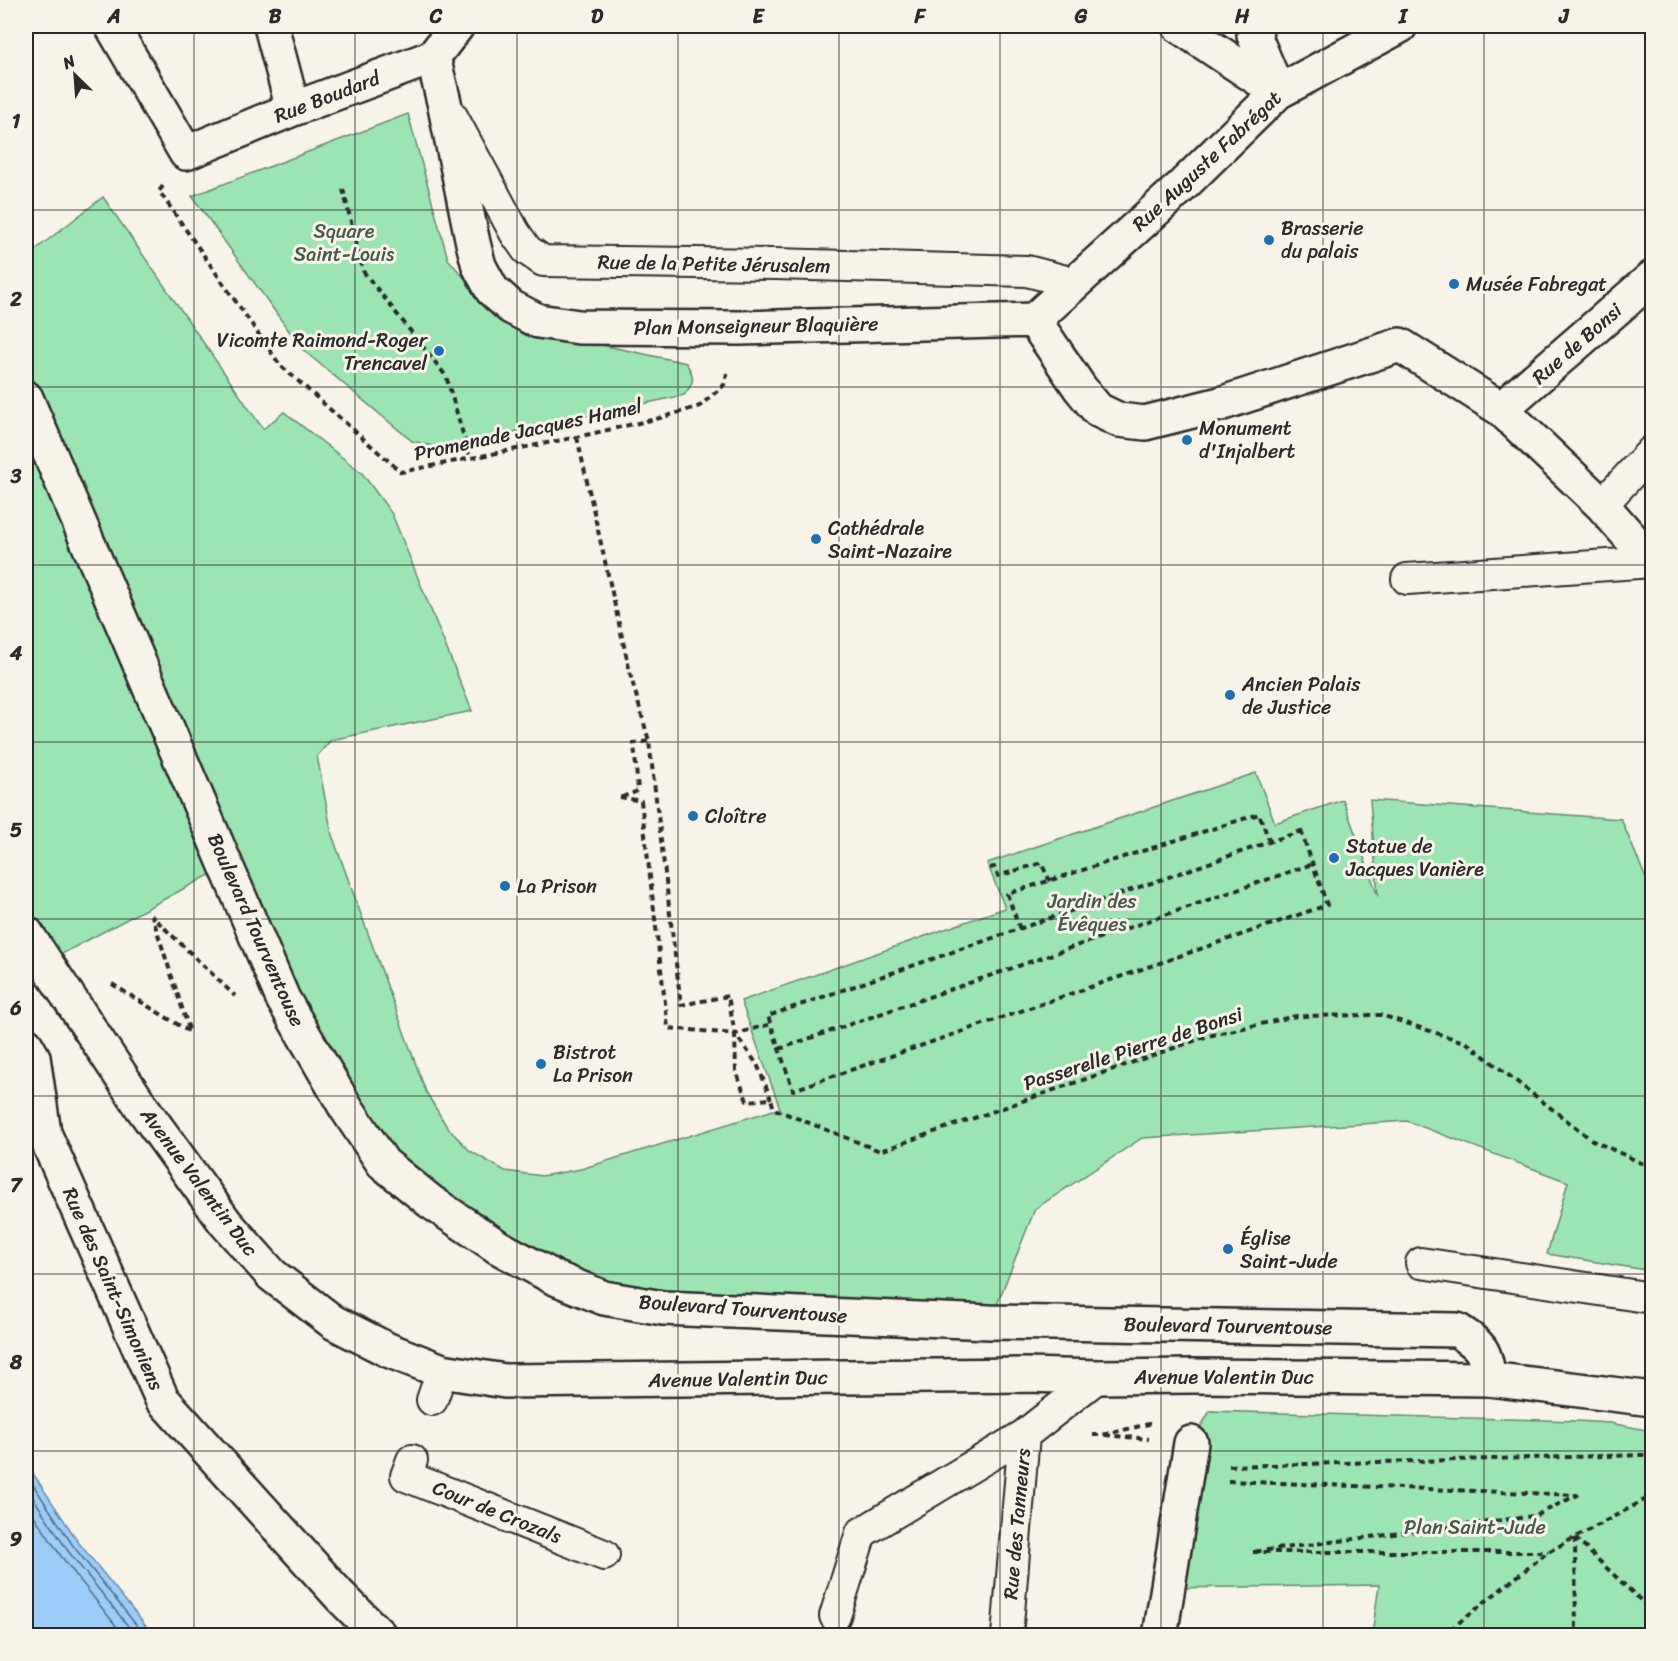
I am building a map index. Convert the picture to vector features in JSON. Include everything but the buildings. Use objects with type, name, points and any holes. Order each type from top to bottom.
[{"type":"street","points":[[112,26],[186,153]]},
{"type":"street","points":[[271,26],[294,109]]},
{"type":"street","points":[[433,57],[457,26]]},
{"type":"street","points":[[1179,26],[1278,92]]},
{"type":"street","points":[[1257,26],[1254,35],[1278,92]]},
{"type":"street","name":"Rue Auguste Fabrégat","points":[[1034,320],[1181,187],[1278,92],[1399,27]]},
{"type":"street","name":"Rue Boudard","points":[[186,153],[294,109],[433,57]]},
{"type":"street","name":"Plan Monseigneur Blaquière","points":[[433,57],[479,266],[492,290],[511,308],[538,321],[579,327],[740,328],[1034,320]]},
{"type":"street","name":"Rue de Bonsi","points":[[1501,410],[1653,278]]},
{"type":"street","points":[[1034,320],[1080,388],[1098,410],[1119,420],[1145,423],[1220,404],[1400,345],[1501,410],[1602,505],[1653,562]]},
{"type":"street","name":"Boulevard Tourventouse","points":[[26,398],[283,999],[345,1106],[383,1163],[431,1202],[498,1247],[555,1278],[604,1298],[663,1308],[990,1322],[1457,1330],[1476,1342],[1482,1349],[1489,1379]]},
{"type":"street","name":"Avenue Valentin Duc","points":[[26,933],[141,1106],[218,1212],[272,1275],[333,1322],[388,1350],[437,1385],[505,1382],[1013,1376],[1489,1379],[1653,1399]]},
{"type":"street","name":"Rue des Saint-Simoniens","points":[[26,1045],[33,1057],[44,1133],[162,1399],[340,1596],[380,1635]]},
{"type":"street","points":[[1161,1635],[1191,1443]]},
{"type":"lane","name":"Rue de la Petite Jérusalem","points":[[444,102],[515,232],[527,250],[543,261],[1027,271],[1062,280],[1072,285]]},
{"type":"lane","points":[[1602,505],[1653,451]]},
{"type":"lane","points":[[1407,579],[1653,562]]},
{"type":"lane","points":[[1421,1263],[1653,1298]]},
{"type":"lane","name":"Rue des Tanneurs","points":[[1007,1635],[1024,1435],[1098,1377]]},
{"type":"lane","points":[[835,1616],[861,1533],[1024,1435]]},
{"type":"lane","name":"Cour de Crozals","points":[[412,1460],[406,1476],[604,1555]]},
{"type":"path","name":"Promenade Jacques Hamel","points":[[186,153],[159,191],[280,365],[400,472],[578,437],[700,406],[724,385],[740,328]]},
{"type":"path","points":[[343,189],[363,271],[446,376],[470,458]]},
{"type":"path","points":[[578,437],[631,677],[649,741],[681,1005],[728,996],[735,1034],[736,1071],[747,1101],[771,1099],[757,1064],[735,1034]]},
{"type":"path","points":[[649,741],[634,743],[638,790],[620,797],[641,801],[668,1028],[735,1034],[771,1024]]},
{"type":"path","points":[[1020,928],[1007,894],[1259,814],[1270,842]]},
{"type":"path","points":[[1301,831],[1312,864],[1327,905],[793,1090],[768,1016],[1301,831]]},
{"type":"path","points":[[990,868],[994,867],[998,876],[1041,863],[1050,881]]},
{"type":"path","points":[[779,1049],[1312,864]]},
{"type":"path","points":[[54,978],[88,969],[190,1032],[152,916],[240,1002],[283,999]]},
{"type":"path","name":"Passerelle Pierre de Bonsi","points":[[771,1099],[774,1109],[880,1151],[1208,1036],[1296,1016],[1382,1015],[1467,1043],[1592,1140],[1653,1168]]},
{"type":"path","points":[[1225,1467],[1653,1453]]},
{"type":"path","points":[[1225,1474],[1224,1481],[1577,1494],[1535,1516],[1252,1552],[1548,1552]]},
{"type":"path","points":[[1443,1635],[1548,1552],[1653,1496]]},
{"type":"path","points":[[1575,1538],[1653,1611]]},
{"type":"path","points":[[1575,1538],[1576,1635]]},
{"type":"green space","name":"Square Saint-Louis","points":[[408,114],[448,259],[504,324],[686,363],[692,379],[684,395],[439,448],[412,441],[302,349],[192,196]]},
{"type":"green space","name":"Jardin des Évêques","points":[[103,197],[263,429],[284,412],[362,473],[392,514],[472,711],[331,740],[317,756],[332,835],[426,1092],[447,1127],[470,1151],[505,1171],[542,1176],[581,1169],[780,1108],[741,1001],[1005,908],[987,863],[1256,773],[1275,823],[1343,800],[1378,896],[1370,800],[1621,819],[1652,893],[1652,1271],[1547,1254],[1568,1182],[1407,1121],[1142,1138],[1035,1209],[990,1322],[604,1298],[383,1163],[226,866],[45,963],[26,933],[26,257]]},
{"type":"green space","name":"Plan Saint-Jude","points":[[1210,1411],[1577,1421],[1610,1423],[1652,1431],[1652,1635],[1372,1635],[1379,1585],[1168,1588],[1191,1443]]},
{"type":"water","points":[[26,1463],[79,1543],[153,1635],[26,1635]]},
{"type":"place","name":"Brasserie du palais","points":[[1269,240]]},
{"type":"place","name":"Musée Fabregat","points":[[1454,284]]},
{"type":"place","name":"Vicomte Raimond-Roger Trencavel","points":[[439,351]]},
{"type":"place","name":"Monument d'Injalbert","points":[[1187,440]]},
{"type":"place","name":"Cathédrale Saint-Nazaire","points":[[816,539]]},
{"type":"place","name":"Ancien Palais de Justice","points":[[1230,695]]},
{"type":"place","name":"Cloître","points":[[693,816]]},
{"type":"place","name":"Statue de Jacques Vanière","points":[[1334,858]]},
{"type":"place","name":"La Prison","points":[[505,886]]},
{"type":"place","name":"Bistrot La Prison","points":[[541,1064]]},
{"type":"place","name":"Église Saint-Jude","points":[[1228,1249]]}]
